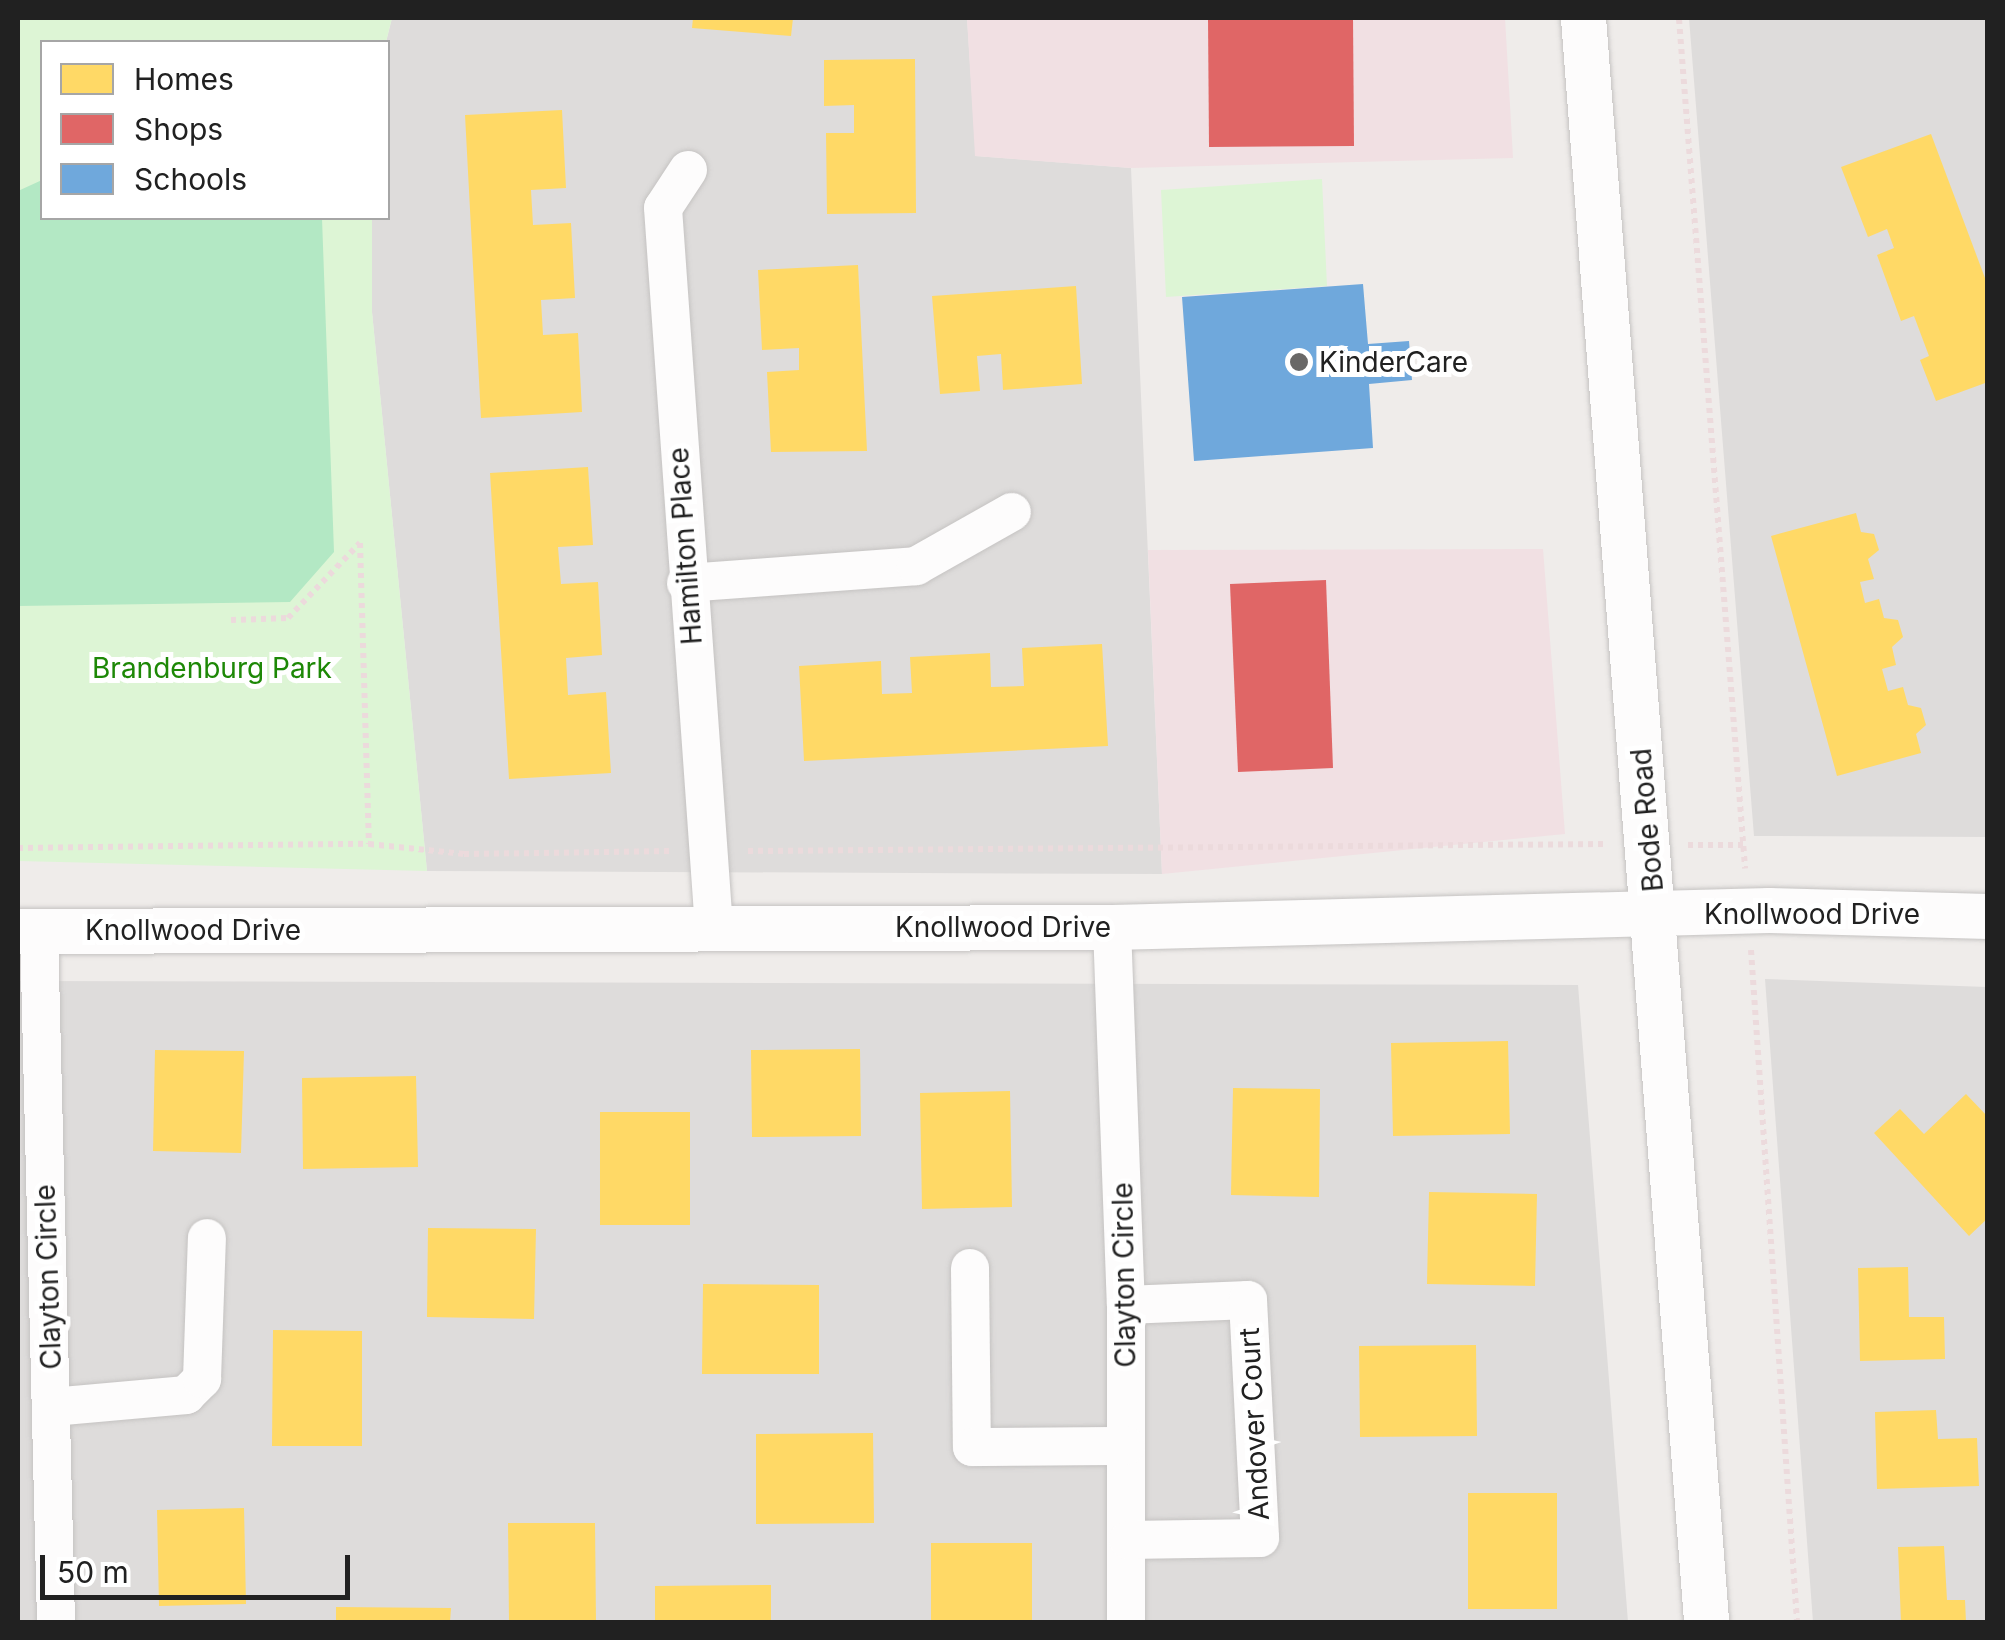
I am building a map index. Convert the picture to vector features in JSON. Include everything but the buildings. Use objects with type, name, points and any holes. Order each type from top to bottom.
[{"type":"street","name":"Bode Road","points":[[1583,18],[1706,1622]]},
{"type":"street","name":"Hamilton Place","points":[[688,170],[664,208],[686,583],[714,928]]},
{"type":"street","points":[[686,583],[916,566],[1012,512]]},
{"type":"street","name":"Knollwood Drive","points":[[28,931],[1112,927],[1654,916],[1769,910],[1988,916]]},
{"type":"street","name":"Clayton Circle","points":[[1112,927],[1126,1305],[1126,1622]]},
{"type":"street","name":"Clayton Circle","points":[[28,931],[33,1334],[56,1622]]},
{"type":"street","points":[[41,1429],[186,1395],[202,1380],[207,1238]]},
{"type":"street","points":[[970,1268],[972,1447],[1126,1446]]},
{"type":"street","name":"Andover Court","points":[[1126,1305],[1248,1300],[1260,1538],[1128,1540]]},
{"type":"path","points":[[1679,20],[1744,849],[1722,844]]},
{"type":"path","points":[[232,620],[288,618],[360,543],[369,844]]},
{"type":"path","points":[[18,848],[369,844],[464,854],[1263,850],[1584,844]]},
{"type":"path","points":[[1752,963],[1797,1622]]},
{"type":"shaded area","points":[[392,18],[967,18],[976,156],[1131,168],[1162,874],[427,871],[372,312],[372,220],[390,220],[390,40],[386,40]]},
{"type":"shaded area","points":[[967,18],[1505,18],[1513,158],[1131,168],[975,156]]},
{"type":"shaded area","points":[[1689,18],[1987,18],[1987,837],[1754,836]]},
{"type":"shaded area","points":[[1543,549],[1565,834],[1162,874],[1148,550]]},
{"type":"shaded area","points":[[1765,979],[1987,987],[1987,1622],[1813,1622]]},
{"type":"shaded area","points":[[18,981],[1578,985],[1628,1622],[18,1622]]},
{"type":"green space","name":"Brandenburg Park","points":[[18,18],[392,18],[386,40],[40,40],[40,220],[372,220],[372,312],[427,871],[18,861]]},
{"type":"green space","points":[[1322,179],[1327,286],[1166,297],[1161,190]]},
{"type":"green space","points":[[40,181],[40,220],[322,220],[334,552],[290,602],[18,606],[18,191]]},
{"type":"place","name":"KinderCare","points":[[1299,362]]}]
